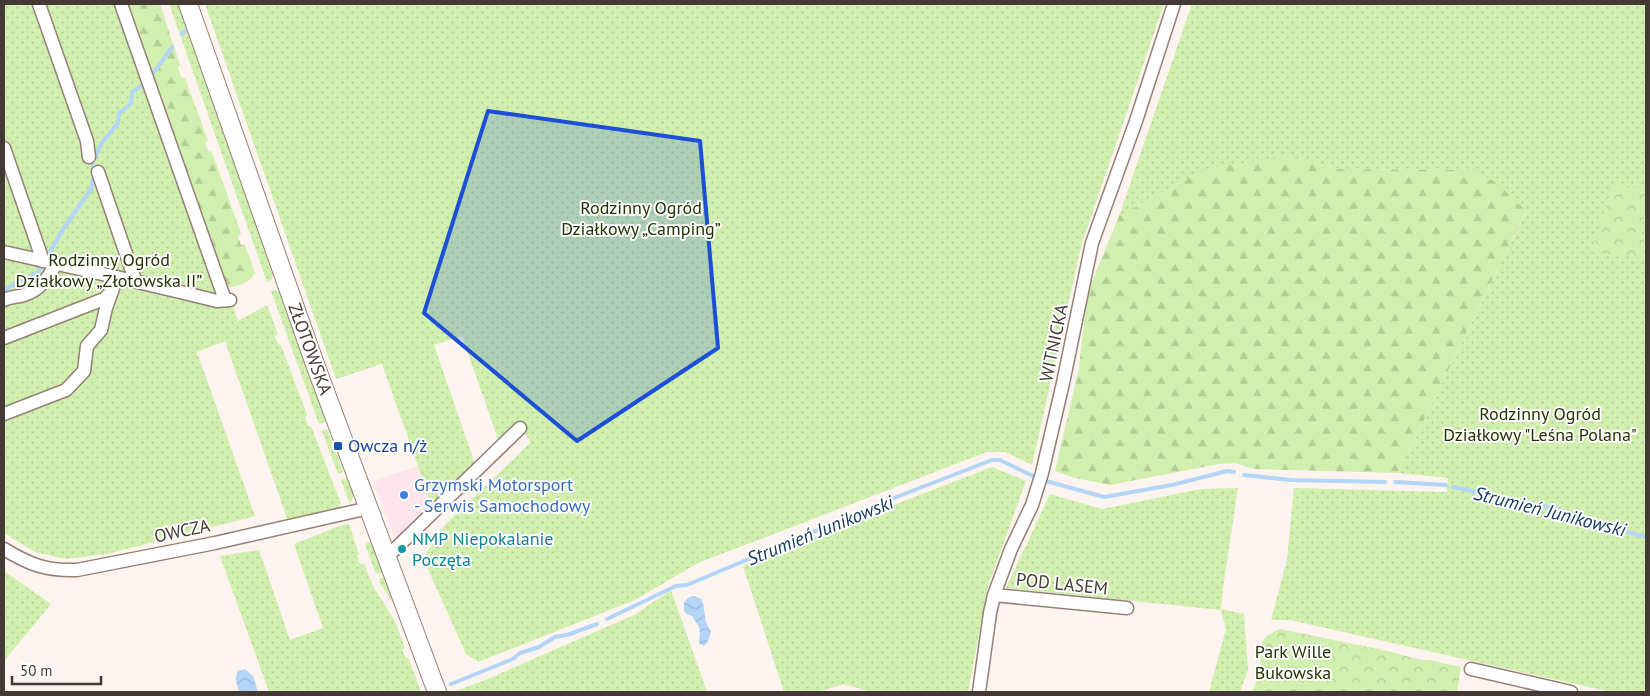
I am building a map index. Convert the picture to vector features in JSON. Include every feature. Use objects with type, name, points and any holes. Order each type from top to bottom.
[{"type":"street","points":[[39,4],[87,141],[90,157]]},
{"type":"street","points":[[4,252],[136,280],[217,301],[227,300],[121,4]]},
{"type":"street","name":"ZŁOTOWSKA","points":[[188,4],[297,314],[437,692]]},
{"type":"street","name":"WITNICKA","points":[[979,692],[994,595],[1014,542],[1032,505],[1042,473],[1092,243],[1136,121],[1174,4]]},
{"type":"street","points":[[4,148],[43,261]]},
{"type":"street","points":[[98,172],[136,280]]},
{"type":"street","points":[[4,300],[25,295],[36,289],[47,280],[56,264]]},
{"type":"street","points":[[4,414],[66,390],[84,372],[87,346],[101,330],[106,308],[117,277]]},
{"type":"street","points":[[4,338],[104,299],[112,291]]},
{"type":"street","points":[[386,555],[392,552],[520,428]]},
{"type":"street","name":"OWCZA","points":[[4,549],[44,569],[77,570],[215,543],[369,508]]},
{"type":"street","name":"POD LASEM","points":[[994,595],[1127,608]]},
{"type":"street","points":[[1471,669],[1571,692]]},
{"type":"highlighted area","points":[[488,111],[700,141],[718,348],[577,441],[424,313]]},
{"type":"shaded area","name":"Grzymski Motorsport - Serwis Samochodowy","points":[[418,466],[432,506],[399,538],[394,537],[374,481]]},
{"type":"green space","name":"Rodzinny Ogród Działkowy „Złotowska II”","points":[[4,4],[128,4],[238,321],[267,305],[278,334],[275,336],[278,344],[281,345],[307,415],[305,418],[308,426],[311,426],[341,504],[339,505],[340,509],[288,521],[225,341],[197,352],[255,516],[107,554],[66,559],[35,552],[4,533]]},
{"type":"green space","points":[[128,4],[160,4],[180,65],[178,68],[181,77],[185,78],[208,141],[205,143],[208,151],[212,152],[241,233],[238,237],[241,245],[245,245],[255,273],[243,284],[226,288]]},
{"type":"green space","points":[[169,4],[183,4],[275,272],[271,280],[267,282]]},
{"type":"green space","name":"Rodzinny Ogród Działkowy „Camping”","points":[[205,4],[1164,4],[1082,243],[1032,465],[1005,452],[987,452],[698,563],[635,600],[478,662],[466,654],[426,565],[426,553],[444,526],[531,442],[517,424],[499,442],[462,336],[434,345],[475,464],[432,506],[382,364],[336,379]]},
{"type":"green space","name":"Rodzinny Ogród Działkowy \"Leśna Polana\"","points":[[1192,4],[1646,4],[1646,692],[1611,692],[1290,620],[1271,620],[1287,559],[1294,488],[1447,492],[1448,478],[1398,473],[1526,212],[1496,183],[1469,170],[1340,169],[1281,156],[1259,162],[1213,168],[1186,179],[1119,216]]},
{"type":"green space","points":[[1281,156],[1340,169],[1469,170],[1496,182],[1526,211],[1398,473],[1253,469],[1236,463],[1219,464],[1110,485],[1075,478],[1055,471],[1079,368],[1087,294],[1119,216],[1186,179],[1213,168],[1259,162]]},
{"type":"green space","points":[[1613,185],[1646,188],[1646,210],[1640,229],[1644,241],[1642,258],[1592,252]]},
{"type":"green space","points":[[275,290],[283,293],[330,420],[319,424],[271,291]]},
{"type":"green space","points":[[326,429],[343,472],[338,474],[322,431]]},
{"type":"green space","points":[[992,467],[1026,481],[988,586],[968,692],[871,692],[844,684],[818,692],[784,692],[743,566]]},
{"type":"green space","points":[[351,477],[355,493],[350,504],[341,480]]},
{"type":"green space","points":[[1238,488],[1221,609],[1244,614],[1248,670],[1240,692],[1209,692],[1226,629],[1221,610],[1006,588],[1050,494],[1102,509],[1201,489]]},
{"type":"green space","points":[[349,524],[359,554],[357,556],[360,564],[364,564],[373,586],[395,621],[405,648],[402,650],[406,658],[409,659],[421,692],[269,692],[220,556],[259,550],[290,640],[323,628],[294,544]]},
{"type":"green space","points":[[374,540],[384,571],[379,574],[375,572],[365,544]]},
{"type":"green space","points":[[4,571],[51,604],[4,661]]},
{"type":"green space","points":[[385,576],[399,612],[379,582],[379,579]]},
{"type":"green space","points":[[671,590],[707,692],[453,692],[483,681],[634,615]]},
{"type":"green space","name":"Park Wille Bukowska","points":[[1280,629],[1461,667],[1457,692],[1252,692],[1259,673],[1261,646],[1266,637]]},
{"type":"water","points":[[694,596],[701,599],[703,603],[706,622],[711,632],[704,646],[699,643],[699,627],[692,616],[684,612],[684,602],[689,597]]},
{"type":"water","points":[[245,669],[253,676],[258,692],[239,692],[236,677],[238,671]]},
{"type":"waterway","points":[[182,34],[186,30]]},
{"type":"waterway","points":[[152,75],[172,47]]},
{"type":"waterway","points":[[95,158],[101,144],[118,123],[119,113],[130,104],[132,92],[146,83]]},
{"type":"waterway","points":[[48,255],[91,189],[94,175],[92,163]]},
{"type":"waterway","points":[[4,290],[37,273],[42,266]]},
{"type":"waterway","name":"Strumień Junikowski","points":[[607,619],[676,586],[687,585],[899,496],[992,460],[1000,460],[1033,476]]},
{"type":"waterway","name":"Strumień Junikowski","points":[[1046,481],[1104,497],[1172,485],[1227,471],[1234,472]]},
{"type":"waterway","name":"Strumień Junikowski","points":[[1244,475],[1290,480],[1385,482]]},
{"type":"waterway","name":"Strumień Junikowski","points":[[1395,482],[1446,485]]},
{"type":"waterway","name":"Strumień Junikowski","points":[[1453,487],[1553,508],[1598,524],[1646,537]]},
{"type":"waterway","name":"Strumień Junikowski","points":[[451,684],[513,659],[520,653],[539,647],[555,637],[567,635],[597,624]]},
{"type":"place","name":"Owcza n/ż","points":[[338,446]]},
{"type":"place","name":"Grzymski Motorsport - Serwis Samochodowy","points":[[404,495]]},
{"type":"place","name":"NMP Niepokalanie Poczęta","points":[[402,549]]}]
